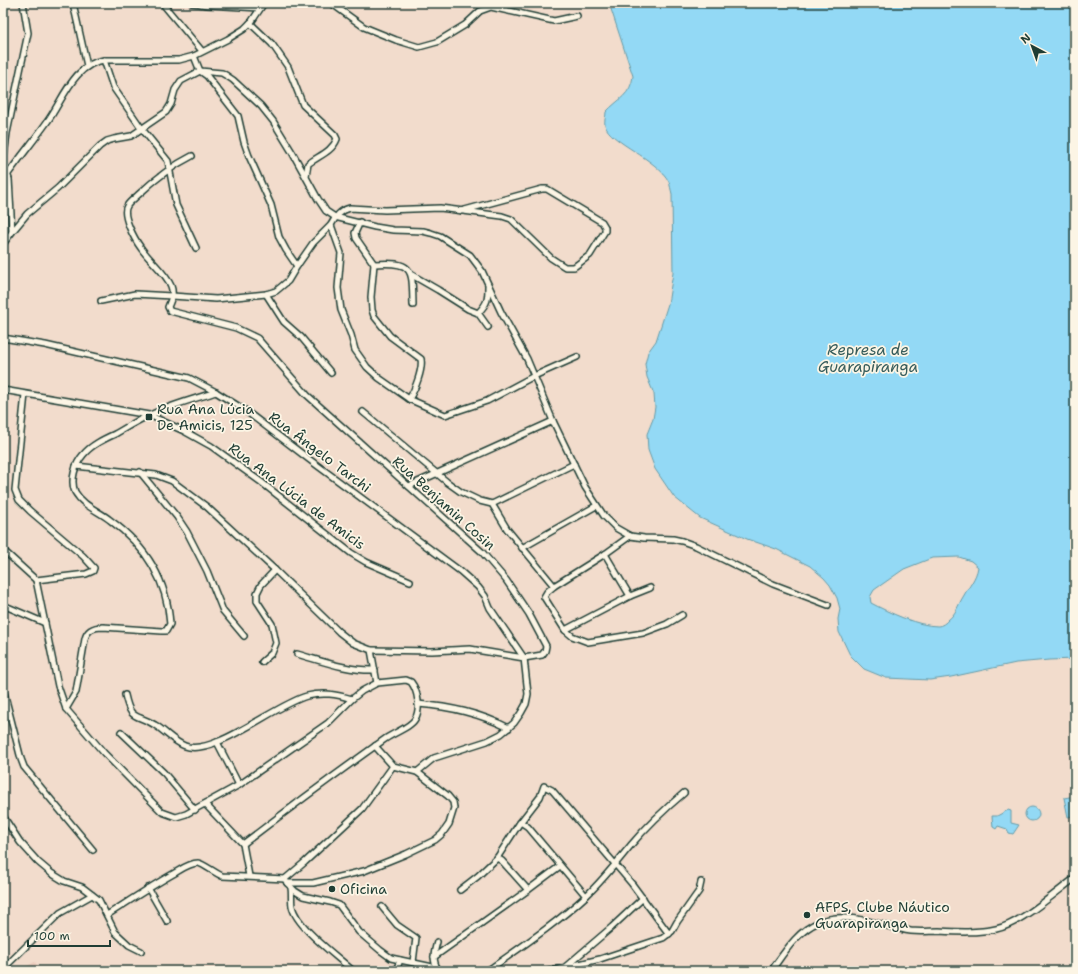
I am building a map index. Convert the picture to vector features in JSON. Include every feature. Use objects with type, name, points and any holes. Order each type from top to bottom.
[{"type":"street","points":[[12,232],[9,176],[4,165],[4,156],[7,133],[28,33],[23,3]]},
{"type":"street","points":[[73,3],[87,66]]},
{"type":"street","points":[[162,3],[202,51]]},
{"type":"street","points":[[192,3],[260,8]]},
{"type":"street","points":[[3,184],[48,120],[69,86],[87,66],[104,60],[179,60],[194,56],[244,29],[264,3]]},
{"type":"street","points":[[331,3],[364,27],[396,40],[419,47],[437,42],[465,25],[480,11],[491,7],[554,21],[578,16]]},
{"type":"street","points":[[250,23],[272,44],[288,68],[303,105],[335,135],[336,139],[331,149],[315,158],[308,164],[306,179]]},
{"type":"street","points":[[194,56],[200,71],[207,76],[238,116],[244,142],[271,205],[279,237],[297,266]]},
{"type":"street","points":[[104,60],[113,88],[142,129],[168,161],[176,205],[196,248]]},
{"type":"street","points":[[3,244],[27,214],[58,188],[100,146],[114,138],[131,136],[166,112],[178,84],[200,71],[222,73],[233,80],[261,106],[283,137],[323,208],[335,217],[393,230],[423,231],[440,236],[470,255],[482,271],[501,312],[527,358],[553,421],[585,486],[596,506],[612,525],[630,536],[673,539],[696,546],[773,584],[828,605]]},
{"type":"street","points":[[172,296],[169,283],[140,247],[128,224],[125,214],[126,206],[149,184],[170,168],[192,156]]},
{"type":"street","points":[[101,301],[135,294],[216,299],[266,294],[276,291],[288,281],[313,243],[331,225],[335,217],[346,209],[350,208],[385,210],[440,208],[461,211],[502,216],[511,220],[551,258],[565,267],[574,267],[590,255],[605,232],[606,227],[602,222],[547,189],[542,189],[461,211]]},
{"type":"street","points":[[360,222],[355,233],[356,238],[374,264],[371,297],[374,316],[390,336],[421,359],[422,364],[414,392],[409,399]]},
{"type":"street","points":[[331,225],[341,253],[338,288],[341,310],[355,350],[367,367],[379,378],[409,399],[445,415],[487,401],[534,376],[577,357]]},
{"type":"street","points":[[374,264],[388,263],[407,268],[412,275],[468,309],[478,313],[488,327]]},
{"type":"street","points":[[412,275],[413,305]]},
{"type":"street","points":[[478,313],[486,306],[488,284]]},
{"type":"street","points":[[266,294],[284,322],[301,338],[331,373]]},
{"type":"street","name":"Rua Benjamin Cosin","points":[[76,466],[156,474],[184,489],[207,508],[275,570],[339,632],[353,643],[371,650],[432,651],[470,649],[524,658],[542,655],[545,651],[546,646],[529,614],[506,580],[482,552],[307,396],[257,338],[236,328],[170,311],[168,307],[172,296]]},
{"type":"street","name":"Rua Ângelo Tarchi","points":[[3,338],[45,345],[189,378],[216,392],[246,411],[460,571],[478,587],[485,596],[490,608],[524,658]]},
{"type":"street","points":[[3,390],[149,415]]},
{"type":"street","points":[[66,709],[76,692],[86,634],[90,630],[96,627],[103,627],[162,631],[169,628],[170,624],[170,616],[164,588],[156,571],[146,556],[123,530],[88,506],[80,498],[75,491],[73,484],[76,466],[82,456],[91,448],[149,415],[216,392]]},
{"type":"street","points":[[25,394],[16,482],[17,496],[22,505],[83,556],[94,568],[93,571],[86,574],[36,580]]},
{"type":"street","points":[[363,412],[462,492],[480,501],[492,504],[574,464]]},
{"type":"street","name":"Rua Ana Lúcia de Amicis","points":[[149,415],[184,430],[211,446],[261,482],[361,559],[382,570],[410,581]]},
{"type":"street","points":[[409,486],[553,421]]},
{"type":"street","points":[[140,472],[177,517],[187,532],[207,571],[222,611],[244,636]]},
{"type":"street","points":[[492,504],[507,529],[554,586]]},
{"type":"street","points":[[522,548],[596,506]]},
{"type":"street","points":[[630,536],[547,592],[544,597],[565,630],[572,636],[588,642],[643,633],[667,624],[682,615]]},
{"type":"street","points":[[3,550],[36,580],[58,686],[66,709],[104,753],[162,812],[170,816],[176,817],[186,814],[239,785],[328,723],[362,691],[377,683],[406,680],[411,682],[418,704],[417,714],[412,723],[336,774],[243,844]]},
{"type":"street","points":[[605,554],[630,596]]},
{"type":"street","points":[[262,662],[272,653],[276,643],[272,624],[257,601],[257,593],[261,585],[275,570]]},
{"type":"street","points":[[565,630],[630,596],[650,588]]},
{"type":"street","points":[[3,605],[45,623]]},
{"type":"street","points":[[371,650],[377,683]]},
{"type":"street","points":[[297,654],[348,668],[375,670]]},
{"type":"street","points":[[417,772],[434,758],[487,742],[509,728],[526,704],[528,694],[524,658]]},
{"type":"street","points":[[3,688],[4,698],[24,767],[93,850]]},
{"type":"street","points":[[125,695],[128,708],[131,713],[155,725],[184,746],[192,748],[217,742],[280,708],[307,696],[333,694],[352,699]]},
{"type":"street","points":[[418,704],[441,706],[472,713],[490,718],[509,728]]},
{"type":"street","points":[[121,732],[164,773],[194,810]]},
{"type":"street","points":[[217,742],[239,785]]},
{"type":"street","points":[[107,915],[148,888],[196,863],[202,864],[213,872],[222,876],[249,876],[288,883],[313,883],[364,871],[406,854],[435,840],[442,834],[449,824],[453,815],[453,802],[448,796],[417,772],[393,766],[376,746]]},
{"type":"street","points":[[354,971],[329,950],[305,927],[296,916],[292,906],[288,883],[305,862],[362,809],[393,766]]},
{"type":"street","points":[[460,890],[497,858],[520,823],[540,797],[544,786],[552,790],[643,898],[669,934]]},
{"type":"street","points":[[487,971],[545,929],[586,896],[615,866],[631,845],[651,823],[684,793]]},
{"type":"street","points":[[205,804],[243,844],[249,876]]},
{"type":"street","points":[[3,816],[20,842],[51,873],[64,881],[82,887],[99,900],[115,932],[129,945],[141,951]]},
{"type":"street","points":[[520,823],[528,827],[586,896]]},
{"type":"street","points":[[497,858],[502,861],[528,890]]},
{"type":"street","points":[[434,957],[560,866]]},
{"type":"street","points":[[771,971],[786,949],[800,934],[820,922],[834,918],[851,918],[912,931],[972,932],[997,929],[1011,924],[1075,878]]},
{"type":"street","points":[[550,971],[600,959],[663,938],[669,934],[699,892],[701,882]]},
{"type":"street","points":[[288,883],[295,891],[303,896],[339,905],[360,932],[391,958],[413,962],[438,970]]},
{"type":"street","points":[[148,888],[167,921]]},
{"type":"street","points":[[4,968],[60,913],[92,895]]},
{"type":"street","points":[[563,969],[643,898]]},
{"type":"street","points":[[382,907],[397,925],[416,938],[413,962]]},
{"type":"street","points":[[437,942],[434,961],[438,970]]},
{"type":"street","points":[[396,971],[400,960]]},
{"type":"shaded area","points":[[35,962],[40,971],[22,971],[21,969]]},
{"type":"water","name":"Represa de Guarapiranga","points":[[609,3],[1075,3],[1075,659],[1016,663],[930,680],[886,678],[864,669],[850,655],[839,632],[838,619],[840,609],[837,598],[830,585],[810,566],[776,549],[747,539],[700,518],[674,497],[655,469],[648,450],[647,434],[653,419],[655,407],[654,394],[647,377],[645,364],[648,352],[656,341],[668,304],[673,273],[672,194],[669,182],[663,174],[645,158],[615,138],[608,131],[605,125],[606,112],[630,88],[633,76]],"holes":[[[959,557],[971,561],[978,567],[974,579],[953,615],[941,625],[921,624],[894,614],[871,603],[870,597],[874,590],[904,569],[932,558]]]},
{"type":"water","points":[[1075,796],[1075,816],[1068,817],[1064,798]]},
{"type":"water","points":[[1029,807],[1035,807],[1039,811],[1039,817],[1035,821],[1029,821],[1025,817],[1025,811]]},
{"type":"water","points":[[1008,810],[1011,811],[1011,823],[1019,825],[1013,834],[1009,833],[1007,829],[998,826],[996,829],[993,827],[992,816],[997,816]]},
{"type":"place","name":"Rua Ana Lúcia De Amicis, 125","points":[[149,417]]},
{"type":"place","name":"Oficina","points":[[332,889]]},
{"type":"place","name":"AFPS, Clube Náutico Guarapiranga","points":[[807,915]]}]
